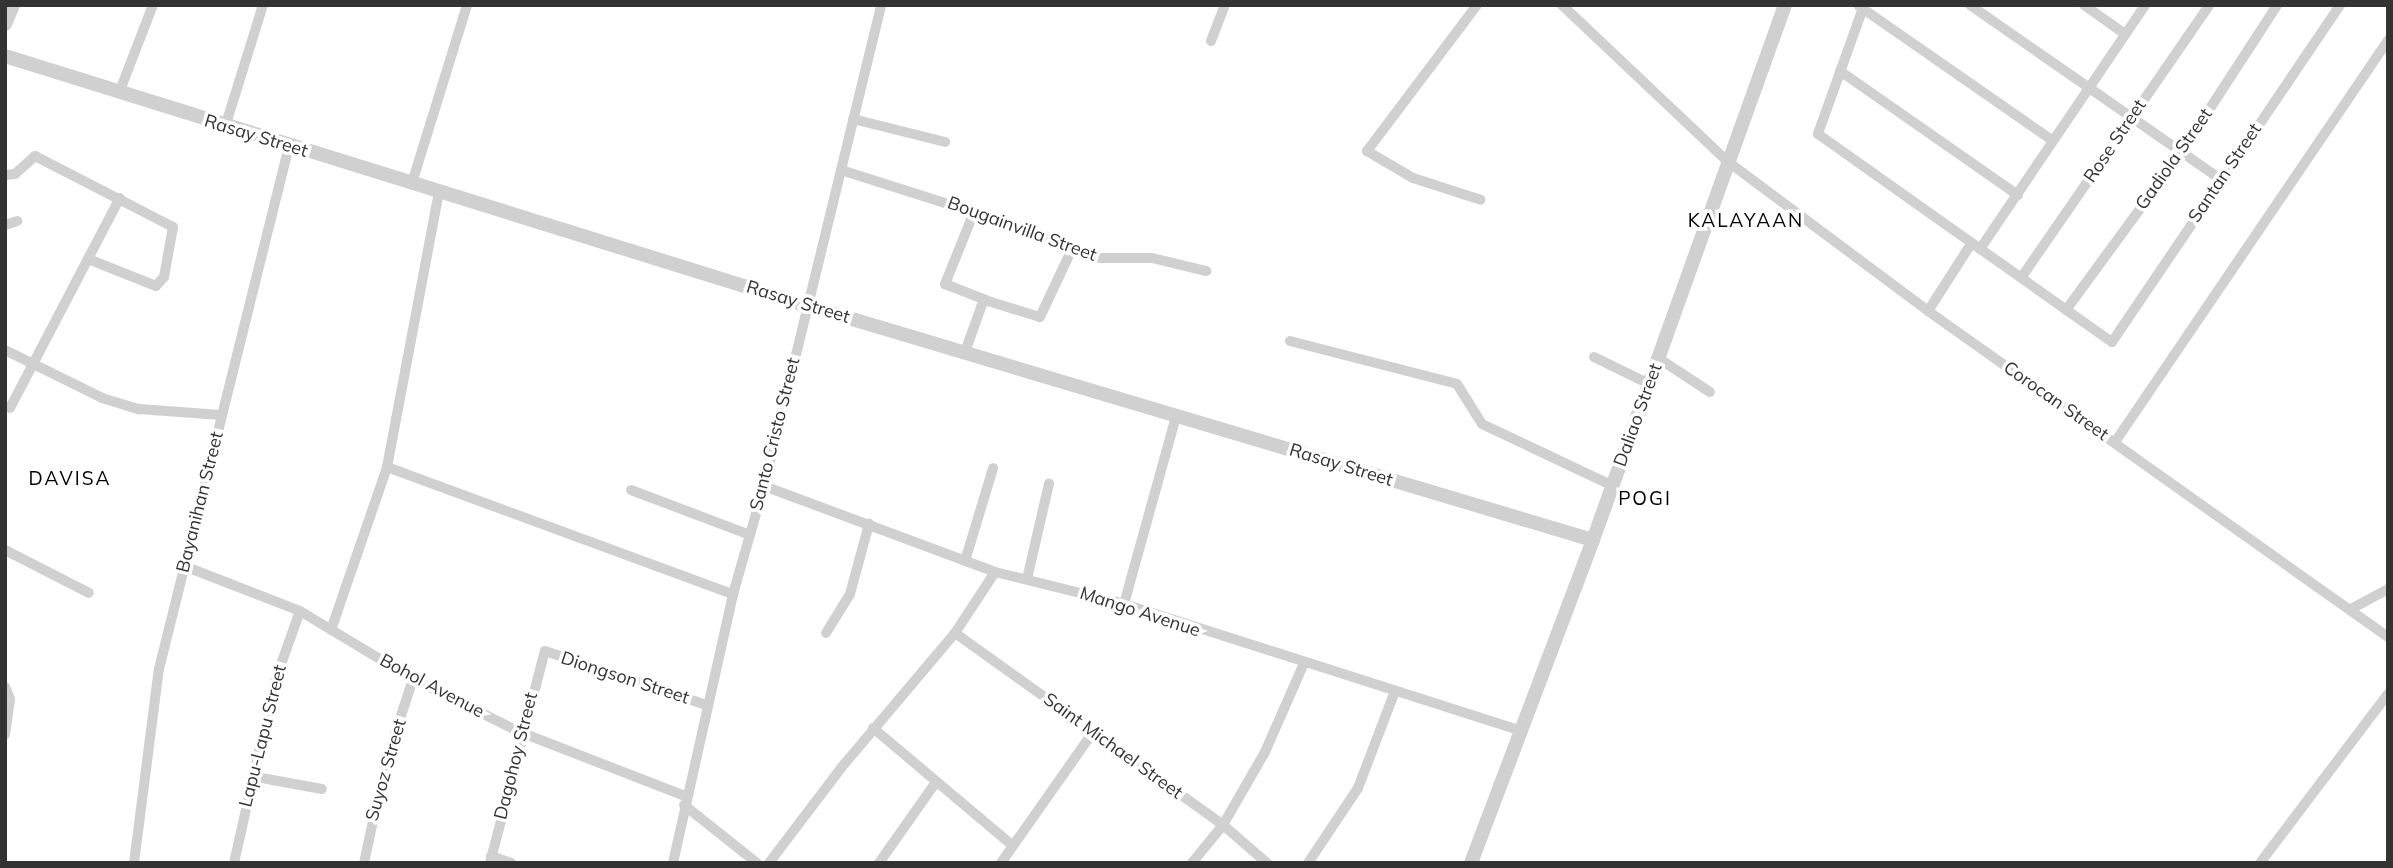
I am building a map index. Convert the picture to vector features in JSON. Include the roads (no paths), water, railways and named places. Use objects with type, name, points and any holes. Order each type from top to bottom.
[{"type":"street","points":[[5,24],[13,5]]},
{"type":"street","points":[[119,93],[153,5]]},
{"type":"street","points":[[225,127],[263,5]]},
{"type":"street","points":[[412,183],[467,5]]},
{"type":"street","name":"Santo Cristo Street","points":[[673,863],[706,705],[733,594],[764,486],[805,305],[881,5]]},
{"type":"street","points":[[1211,41],[1225,5]]},
{"type":"street","points":[[1477,5],[1367,151],[1413,178],[1480,200]]},
{"type":"street","name":"Corocan Street","points":[[1562,5],[1727,161],[1928,310],[2388,637]]},
{"type":"street","name":"Daliao Street","points":[[1471,863],[1613,486],[1785,5]]},
{"type":"street","points":[[1970,5],[2220,178]]},
{"type":"street","points":[[2084,5],[2125,34]]},
{"type":"street","points":[[1928,310],[2018,195],[2052,140],[2145,5]]},
{"type":"street","name":"Rose Street","points":[[2021,278],[2210,5]]},
{"type":"street","name":"Gadiola Street","points":[[2066,310],[2183,150],[2277,5]]},
{"type":"street","name":"Santan Street","points":[[2066,310],[2112,342],[2220,178],[2340,5]]},
{"type":"street","points":[[2052,140],[1860,7],[1818,134],[2066,310]]},
{"type":"street","points":[[2115,442],[2388,40]]},
{"type":"street","name":"Rasay Street","points":[[5,56],[225,127],[805,305],[1593,540]]},
{"type":"street","points":[[1840,71],[2018,195]]},
{"type":"street","points":[[853,119],[945,142]]},
{"type":"street","name":"Bayanihan Street","points":[[134,863],[159,669],[289,146]]},
{"type":"street","points":[[5,175],[15,174],[35,156],[173,228],[162,281],[149,286],[88,259]]},
{"type":"street","name":"Bougainvilla Street","points":[[841,170],[974,212],[1100,258],[1152,258],[1206,271]]},
{"type":"street","points":[[331,630],[387,467],[439,191]]},
{"type":"street","points":[[10,408],[120,198]]},
{"type":"street","points":[[974,212],[945,284],[984,299],[1040,317],[1073,247]]},
{"type":"street","points":[[5,225],[17,220]]},
{"type":"street","points":[[965,352],[984,299]]},
{"type":"street","points":[[1290,341],[1457,384],[1482,424],[1613,486]]},
{"type":"street","points":[[5,350],[102,398],[139,410],[221,415]]},
{"type":"street","points":[[1594,357],[1649,384]]},
{"type":"street","points":[[1658,358],[1710,392]]},
{"type":"street","points":[[1124,604],[1176,416]]},
{"type":"street","points":[[387,467],[733,594]]},
{"type":"street","points":[[965,561],[993,468]]},
{"type":"street","points":[[1027,579],[1049,484]]},
{"type":"street","name":"Mango Avenue","points":[[764,486],[995,572],[1124,604],[1520,730]]},
{"type":"street","points":[[631,490],[750,535]]},
{"type":"street","points":[[826,633],[850,594],[869,524]]},
{"type":"street","points":[[5,550],[89,593]]},
{"type":"street","name":"Bohol Avenue","points":[[184,566],[300,611],[413,679],[520,732],[685,800],[757,863]]},
{"type":"street","points":[[769,863],[873,729],[955,633],[995,572]]},
{"type":"street","points":[[2351,609],[2388,589]]},
{"type":"street","name":"Lapu-Lapu Street","points":[[234,863],[251,776],[274,684],[300,611]]},
{"type":"street","name":"Saint Michael Street","points":[[955,633],[1223,825],[1267,863]]},
{"type":"street","name":"Diongson Street","points":[[545,651],[706,705]]},
{"type":"street","name":"Dagohoy Street","points":[[491,859],[520,732],[545,651]]},
{"type":"street","points":[[1192,863],[1223,825],[1265,752],[1304,663]]},
{"type":"street","name":"Suyoz Street","points":[[364,863],[385,765],[413,679]]},
{"type":"street","points":[[5,735],[7,689]]},
{"type":"street","points":[[1308,863],[1358,788],[1395,691]]},
{"type":"street","points":[[2260,863],[2388,694]]},
{"type":"street","points":[[873,729],[1013,846]]},
{"type":"street","points":[[1001,863],[1093,732]]},
{"type":"street","points":[[251,776],[322,789]]},
{"type":"street","points":[[879,863],[936,782]]},
{"type":"street","points":[[491,859],[511,863]]},
{"type":"district","name":"KALAYAAN","points":[[1746,221]]},
{"type":"district","name":"DAVISA","points":[[70,479]]},
{"type":"district","name":"POGI","points":[[1645,499]]}]
